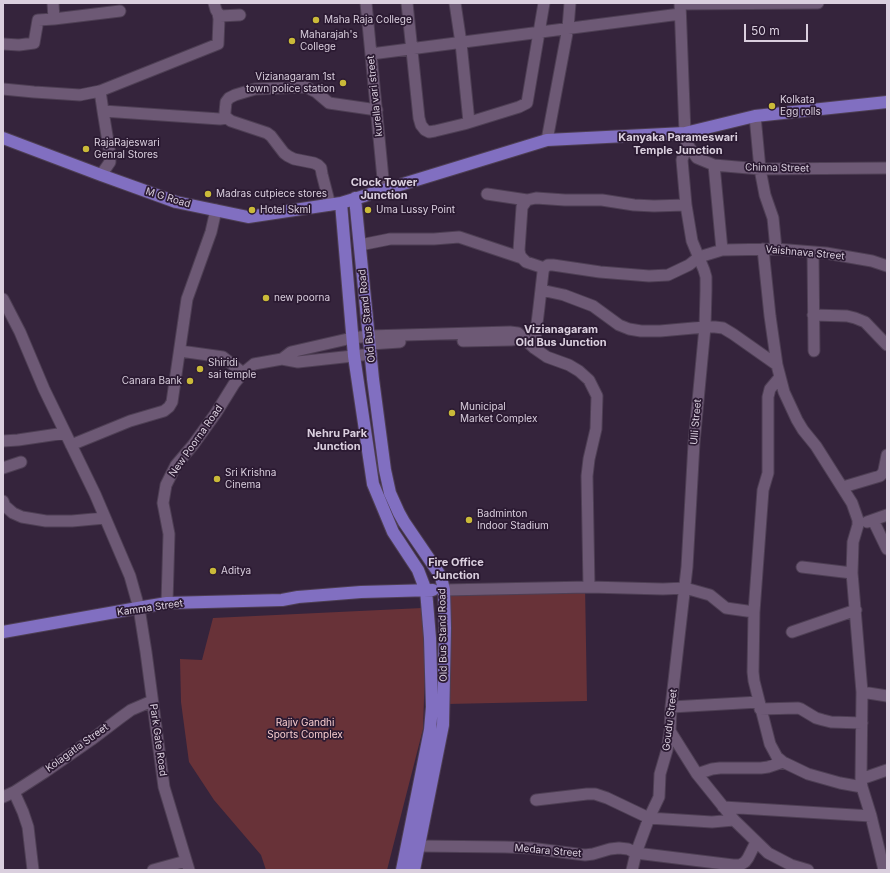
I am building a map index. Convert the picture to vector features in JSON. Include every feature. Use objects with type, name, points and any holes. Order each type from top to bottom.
[{"type":"main road","name":"M G Road","points":[[3,138],[176,202],[248,217],[335,204],[547,140],[686,139],[755,116],[887,102]]},
{"type":"main road","name":"Old Bus Stand Road","points":[[355,198],[370,344],[385,470],[390,493],[404,522],[441,577],[444,590],[444,725],[414,870]]},
{"type":"main road","name":"Old Bus Stand Road","points":[[335,204],[354,356],[373,484],[393,532],[418,570],[426,591],[430,638],[432,707],[430,730],[402,870]]},
{"type":"main road","name":"Kamma Street","points":[[3,632],[166,603],[282,600],[298,597],[361,592],[444,590]]},
{"type":"street","points":[[53,3],[54,19]]},
{"type":"street","name":"kurella vari street","points":[[366,3],[384,189]]},
{"type":"street","points":[[407,3],[419,118],[421,125],[428,132],[469,122],[519,107],[527,103],[544,3]]},
{"type":"street","points":[[455,3],[461,43],[469,122]]},
{"type":"street","points":[[547,140],[568,28],[570,3]]},
{"type":"street","points":[[371,54],[568,28],[680,7],[818,3]]},
{"type":"street","name":"Ulli Street","points":[[680,7],[686,139],[682,160],[686,205],[692,241],[706,278],[705,327],[694,443],[685,588]]},
{"type":"street","points":[[216,8],[220,16],[240,15]]},
{"type":"street","points":[[3,89],[80,95],[100,91],[218,44],[219,19],[216,8]]},
{"type":"street","points":[[3,44],[19,45],[34,43],[38,20],[120,11]]},
{"type":"street","points":[[335,204],[322,174],[321,168],[318,165],[288,156],[267,133],[231,121],[225,116],[226,102],[229,98],[235,95],[255,89],[306,87],[316,92],[329,103],[377,110]]},
{"type":"street","points":[[100,91],[110,162],[101,175]]},
{"type":"street","points":[[103,111],[220,119],[227,118]]},
{"type":"street","points":[[755,116],[760,169],[773,218],[776,249]]},
{"type":"street","name":"Chinna Street","points":[[686,139],[697,158],[714,165],[760,169],[887,168]]},
{"type":"street","points":[[714,165],[722,250]]},
{"type":"street","points":[[487,194],[527,200],[536,198],[602,200],[634,205],[686,205]]},
{"type":"street","points":[[522,258],[519,250],[522,207],[527,200]]},
{"type":"street","points":[[71,445],[130,421],[164,411],[169,407],[173,397],[187,300],[211,232],[216,210]]},
{"type":"street","points":[[360,245],[390,239],[434,239],[459,237],[522,258],[526,262],[544,268],[534,348]]},
{"type":"street","points":[[763,249],[777,365],[784,392],[803,430],[816,446],[852,503],[858,520],[853,542],[852,573],[862,692],[862,783],[871,816],[882,836],[885,869]]},
{"type":"street","name":"Vaishnava Street","points":[[544,268],[548,265],[553,265],[600,272],[649,276],[668,275],[689,265],[699,257],[722,250],[763,249],[826,253],[872,261],[887,266]]},
{"type":"street","points":[[813,252],[814,351]]},
{"type":"street","points":[[541,290],[564,295],[593,306],[619,325],[629,329],[641,331],[660,331],[715,327],[728,330],[777,365]]},
{"type":"street","name":"Park Gate Road","points":[[3,299],[8,321],[20,332],[44,389],[95,494],[130,576],[139,608],[164,787],[188,865]]},
{"type":"street","points":[[813,315],[846,316],[865,322],[887,345]]},
{"type":"street","points":[[282,359],[291,352],[352,338],[370,344],[510,332],[518,333],[534,348],[547,357],[569,365],[579,371],[589,380],[597,396],[596,428],[587,476],[589,587]]},
{"type":"street","points":[[282,359],[298,362],[354,356],[370,344]]},
{"type":"street","points":[[180,351],[223,357],[243,373]]},
{"type":"street","name":"New Poorna Road","points":[[166,603],[169,534],[163,503],[166,485],[176,465],[194,445],[234,384],[243,373],[254,364],[282,359]]},
{"type":"street","points":[[780,377],[770,389],[768,397],[768,473],[763,490],[754,612],[753,672],[760,705],[772,749],[777,757],[783,762],[808,774],[840,783],[862,783],[887,770]]},
{"type":"street","points":[[3,441],[65,433]]},
{"type":"street","points":[[842,487],[880,476],[884,470],[887,455]]},
{"type":"street","points":[[3,468],[21,462]]},
{"type":"street","points":[[3,501],[5,506],[22,517],[46,521],[72,521],[105,518]]},
{"type":"street","points":[[858,525],[887,515]]},
{"type":"street","points":[[873,520],[887,549]]},
{"type":"street","points":[[802,566],[852,573]]},
{"type":"street","points":[[444,590],[589,587],[663,589],[685,588],[710,595],[726,608],[754,612]]},
{"type":"street","name":"Goudu Street","points":[[632,870],[636,853],[649,818],[659,797],[660,774],[667,750],[670,731],[685,588]]},
{"type":"street","points":[[792,632],[856,610]]},
{"type":"street","points":[[862,692],[887,696]]},
{"type":"street","name":"Kolagatla Street","points":[[3,797],[14,792],[45,772],[131,710],[152,701]]},
{"type":"street","points":[[672,707],[760,705],[798,708],[816,718],[832,722],[862,723]]},
{"type":"street","points":[[432,707],[444,707]]},
{"type":"street","points":[[670,731],[697,774],[734,820],[768,853],[791,865],[808,870]]},
{"type":"street","points":[[697,774],[720,768],[761,768],[783,762]]},
{"type":"street","points":[[14,792],[28,828],[33,870]]},
{"type":"street","points":[[536,800],[595,794],[607,798],[649,818],[712,822],[734,820]]},
{"type":"street","points":[[724,807],[871,816]]},
{"type":"street","name":"Medara Street","points":[[419,846],[530,848],[585,855],[619,848],[628,849],[636,853],[740,865],[748,858],[756,842]]},
{"type":"street","points":[[153,870],[188,865]]},
{"type":"green space","points":[[585,585],[587,701],[447,704],[444,588]]},
{"type":"green space","name":"Rajiv Gandhi Sports Complex","points":[[422,608],[425,669],[423,729],[387,870],[266,870],[261,855],[214,800],[189,762],[181,702],[180,659],[202,660],[213,618]]},
{"type":"place","name":"Maha Raja College","points":[[316,20]]},
{"type":"place","name":"Maharajah's College","points":[[292,41]]},
{"type":"place","name":"Vizianagaram 1st town police station","points":[[343,83]]},
{"type":"place","name":"Kolkata Egg rolls","points":[[772,106]]},
{"type":"place","name":"RajaRajeswari Genral Stores","points":[[86,149]]},
{"type":"place","name":"Madras cutpiece stores","points":[[208,194]]},
{"type":"place","name":"Hotel Skml","points":[[252,210]]},
{"type":"place","name":"Uma Lussy Point","points":[[368,210]]},
{"type":"place","name":"new poorna","points":[[266,298]]},
{"type":"place","name":"Shiridi sai temple","points":[[200,369]]},
{"type":"place","name":"Canara Bank","points":[[190,381]]},
{"type":"place","name":"Municipal Market Complex","points":[[452,413]]},
{"type":"place","name":"Sri Krishna Cinema","points":[[217,479]]},
{"type":"place","name":"Badminton Indoor Stadium","points":[[469,520]]},
{"type":"place","name":"Aditya","points":[[213,571]]},
{"type":"district","name":"Kanyaka Parameswari Temple Junction","points":[[678,144]]},
{"type":"district","name":"Clock Tower Junction","points":[[384,189]]},
{"type":"district","name":"Vizianagaram Old Bus Junction","points":[[561,336]]},
{"type":"district","name":"Nehru Park Junction","points":[[337,440]]},
{"type":"district","name":"Fire Office Junction","points":[[456,569]]}]
